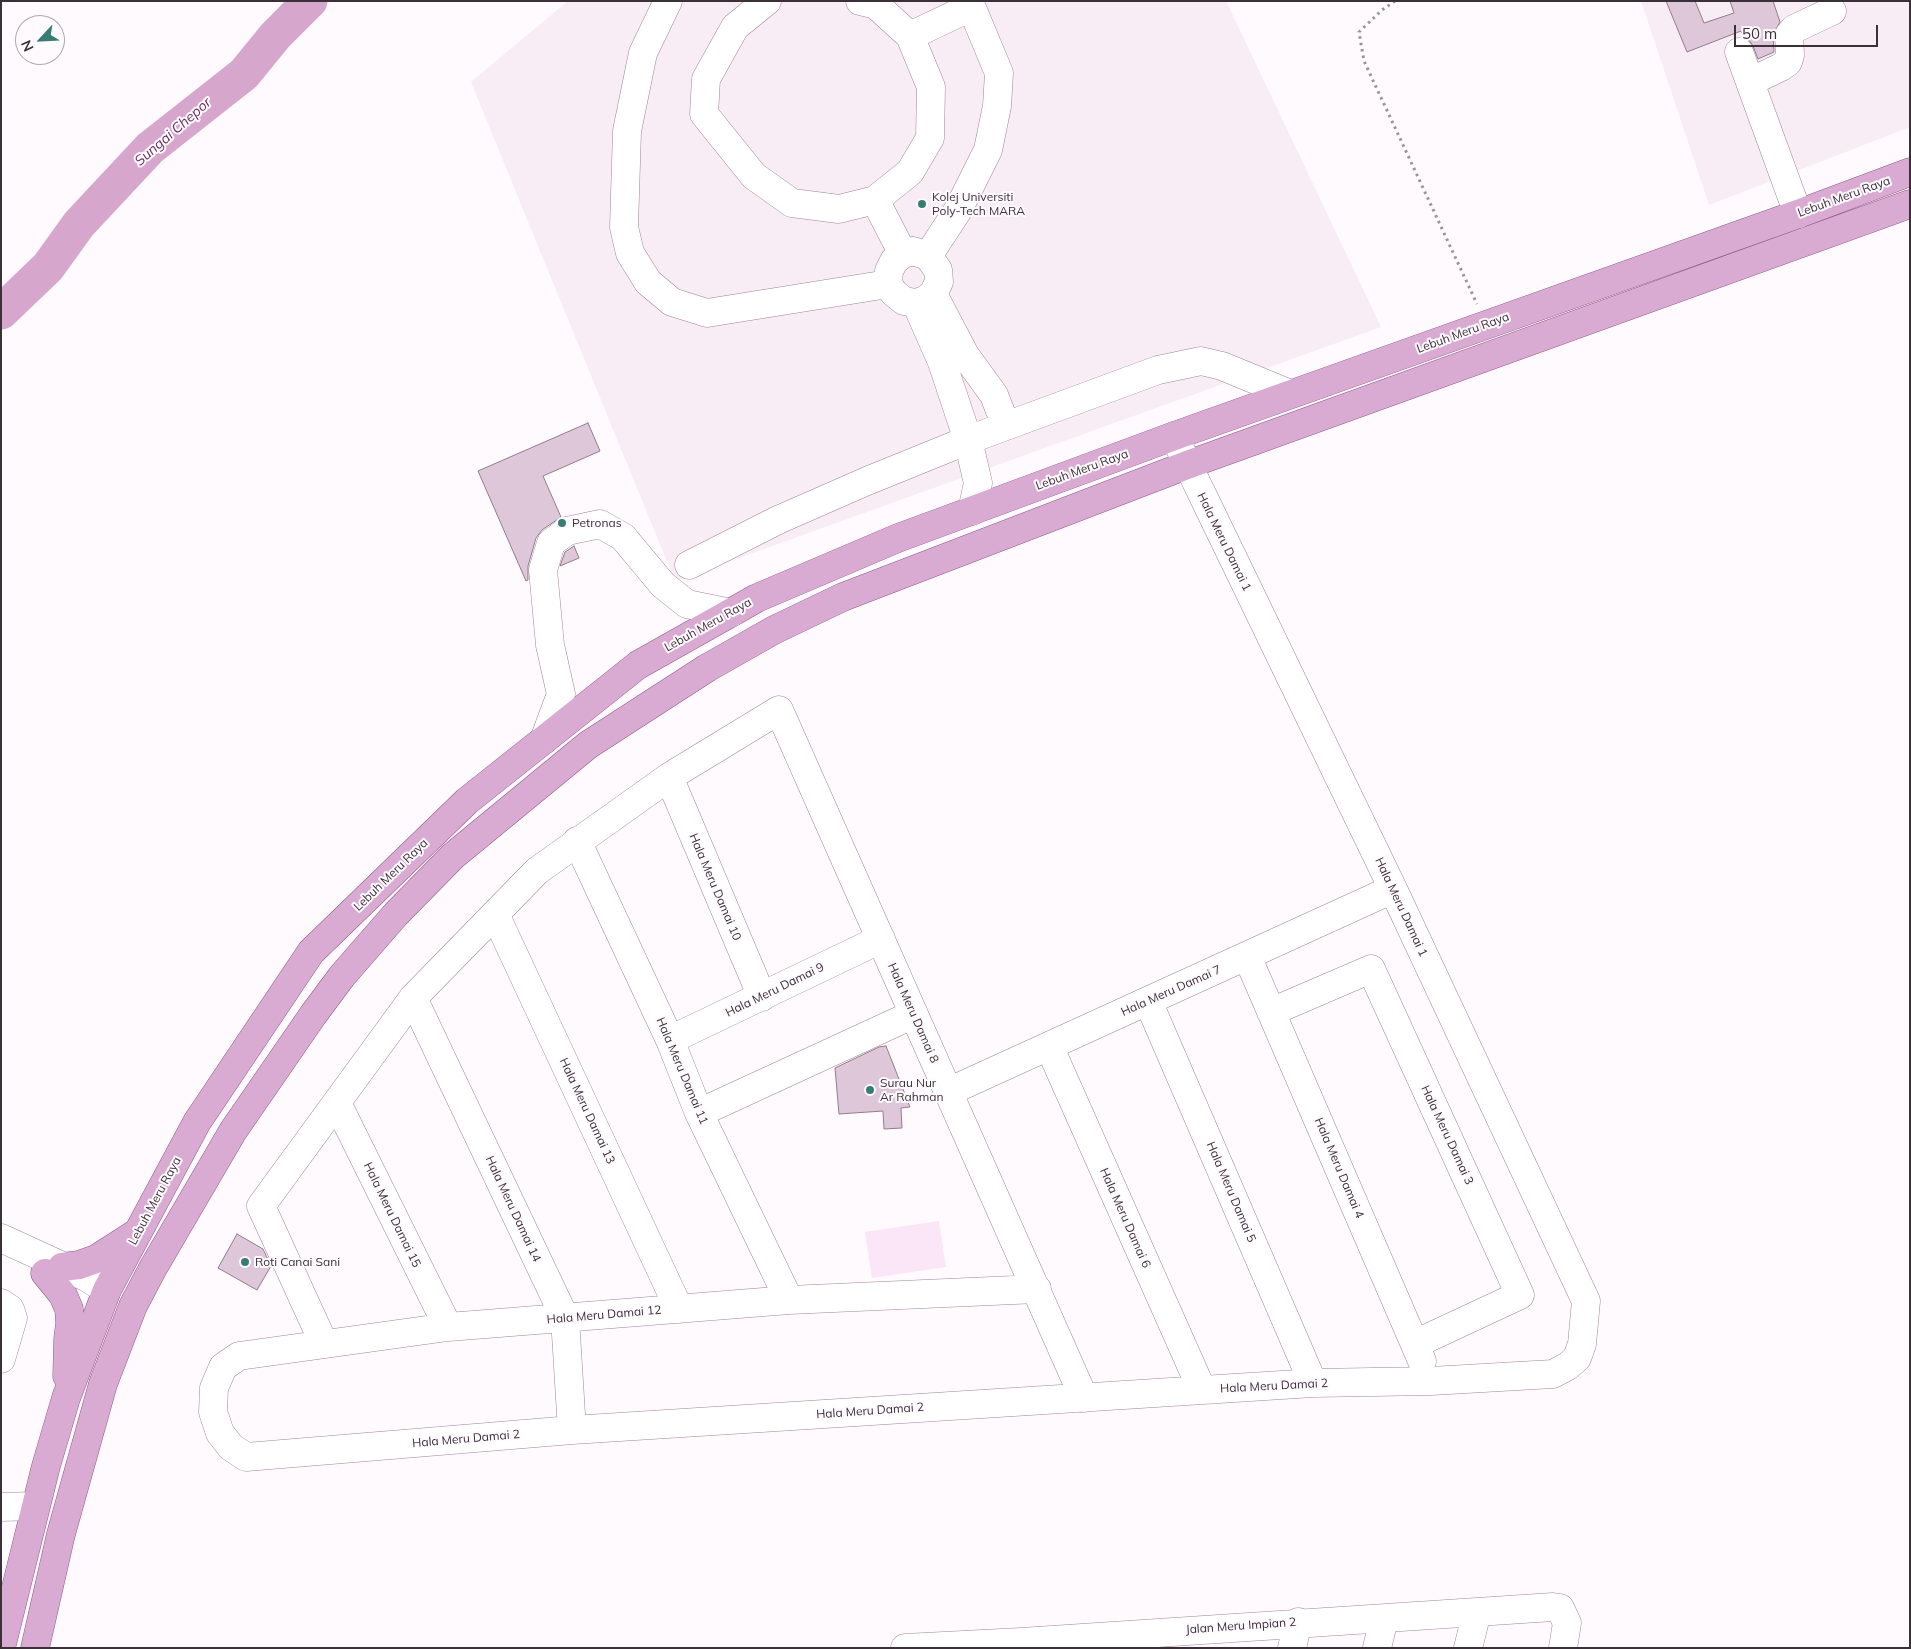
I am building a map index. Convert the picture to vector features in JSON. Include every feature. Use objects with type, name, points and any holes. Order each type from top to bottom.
[{"type":"main road","name":"Lebuh Meru Raya","points":[[1,1648],[36,1506],[66,1398],[106,1290],[198,1122],[311,952],[467,800],[638,665],[757,598],[872,549],[1174,436],[1798,214],[1910,172]]},
{"type":"main road","points":[[34,1648],[61,1534],[103,1384],[133,1306],[233,1131],[312,1015],[342,976],[396,914],[453,856],[588,745],[707,668],[774,630],[843,597],[1186,465],[1910,204]]},
{"type":"main road","points":[[66,1398],[70,1315],[54,1270],[96,1259],[140,1230]]},
{"type":"main road","points":[[103,1384],[101,1353],[117,1310],[116,1302],[106,1290],[126,1286],[153,1268]]},
{"type":"street","points":[[668,1],[643,53],[627,131],[624,227],[630,253],[648,282],[672,302],[706,313],[888,284]]},
{"type":"street","points":[[768,1],[735,27],[706,79],[704,114],[754,176],[792,203],[839,209],[875,200],[910,172],[930,138],[931,87],[910,36],[876,5],[860,1]]},
{"type":"street","points":[[875,200],[915,255],[938,270],[939,282],[925,298],[904,301],[894,293],[888,284],[889,270],[894,261],[915,255],[958,210],[988,150],[997,106],[999,73],[970,4],[910,36]]},
{"type":"street","points":[[1750,82],[1788,62],[1790,55],[1789,35],[1794,29],[1832,11]]},
{"type":"street","points":[[1739,52],[1798,214]]},
{"type":"street","points":[[925,298],[994,395],[1006,426]]},
{"type":"street","points":[[925,298],[942,362],[968,440],[978,483],[972,511]]},
{"type":"street","points":[[690,565],[778,520],[968,440],[1158,370],[1201,361],[1222,366],[1290,394]]},
{"type":"street","name":"Hala Meru Damai 1","points":[[1174,436],[1186,465],[1393,889],[1586,1301],[1583,1337],[1577,1358],[1568,1366],[1553,1374]]},
{"type":"street","points":[[544,740],[560,694],[550,645],[543,570],[551,543],[567,531],[600,524],[623,537],[663,585],[687,604],[731,613]]},
{"type":"street","name":"Hala Meru Damai 8","points":[[668,777],[779,710],[1084,1398]]},
{"type":"street","points":[[324,1344],[261,1206],[413,998],[537,871],[668,777]]},
{"type":"street","name":"Hala Meru Damai 10","points":[[668,777],[762,996]]},
{"type":"street","name":"Hala Meru Damai 11","points":[[577,841],[670,1040],[699,1113],[789,1300]]},
{"type":"street","name":"Hala Meru Damai 7","points":[[948,1092],[1393,889]]},
{"type":"street","name":"Hala Meru Damai 13","points":[[495,914],[679,1309]]},
{"type":"street","name":"Hala Meru Damai 9","points":[[670,1040],[881,939]]},
{"type":"street","name":"Hala Meru Damai 4","points":[[1246,956],[1431,1381]]},
{"type":"street","name":"Hala Meru Damai 3","points":[[1271,1012],[1371,968],[1520,1296],[1415,1344]]},
{"type":"street","name":"Hala Meru Damai 14","points":[[413,998],[565,1318],[572,1430]]},
{"type":"street","name":"Hala Meru Damai 5","points":[[1148,1001],[1313,1383]]},
{"type":"street","points":[[699,1113],[914,1014]]},
{"type":"street","name":"Hala Meru Damai 6","points":[[1049,1046],[1202,1390]]},
{"type":"street","name":"Hala Meru Damai 15","points":[[337,1103],[448,1328]]},
{"type":"street","points":[[1,1238],[83,1289],[106,1290]]},
{"type":"street","points":[[1,1255],[54,1270]]},
{"type":"street","name":"Hala Meru Damai 12","points":[[213,1412],[214,1388],[223,1367],[239,1356],[448,1328],[565,1318],[789,1300],[1037,1290]]},
{"type":"street","points":[[1,1303],[10,1309],[13,1318],[1,1359]]},
{"type":"street","name":"Hala Meru Damai 2","points":[[213,1412],[220,1433],[231,1448],[246,1457],[572,1430],[1313,1383],[1431,1381],[1553,1374]]},
{"type":"street","points":[[1,1507],[36,1506]]},
{"type":"street","name":"Jalan Meru Impian 2","points":[[920,1647],[1295,1635],[1384,1619],[1553,1607],[1560,1608],[1565,1635]]},
{"type":"street","points":[[1468,1648],[1477,1612]]},
{"type":"street","points":[[1377,1648],[1384,1619]]},
{"type":"path","points":[[1395,1],[1382,10],[1359,32],[1364,61],[1476,299],[1482,326]]},
{"type":"shaded area","name":"Kolej Universiti Poly-Tech MARA","points":[[568,1],[1226,1],[1381,327],[675,581],[471,82]]},
{"type":"shaded area","points":[[1641,1],[1910,1],[1910,127],[1709,205]]},
{"type":"shaded area","points":[[939,1221],[946,1267],[872,1278],[865,1232]]},
{"type":"building","points":[[1666,1],[1695,1],[1704,23],[1734,13],[1730,1],[1773,1],[1780,22],[1773,35],[1774,52],[1758,59],[1753,46],[1749,40],[1744,38],[1741,31],[1687,52]]},
{"type":"building","points":[[588,423],[600,451],[543,476],[561,517],[542,530],[536,538],[528,566],[528,580],[526,581],[478,471]]},
{"type":"building","points":[[574,546],[579,558],[560,566],[565,552]]},
{"type":"building","points":[[886,1046],[910,1107],[901,1108],[902,1128],[884,1129],[883,1111],[839,1114],[835,1068],[879,1047]]},
{"type":"building","points":[[237,1234],[263,1249],[271,1266],[257,1290],[218,1268]]},
{"type":"waterway","name":"Sungai Chepor","points":[[1,312],[48,267],[79,224],[150,148],[244,74],[275,36],[310,1]]},
{"type":"place","name":"Kolej Universiti Poly-Tech MARA","points":[[922,204]]},
{"type":"place","name":"Petronas","points":[[562,523]]},
{"type":"place","name":"Surau Nur Ar Rahman","points":[[870,1090]]},
{"type":"place","name":"Roti Canai Sani","points":[[245,1262]]}]
